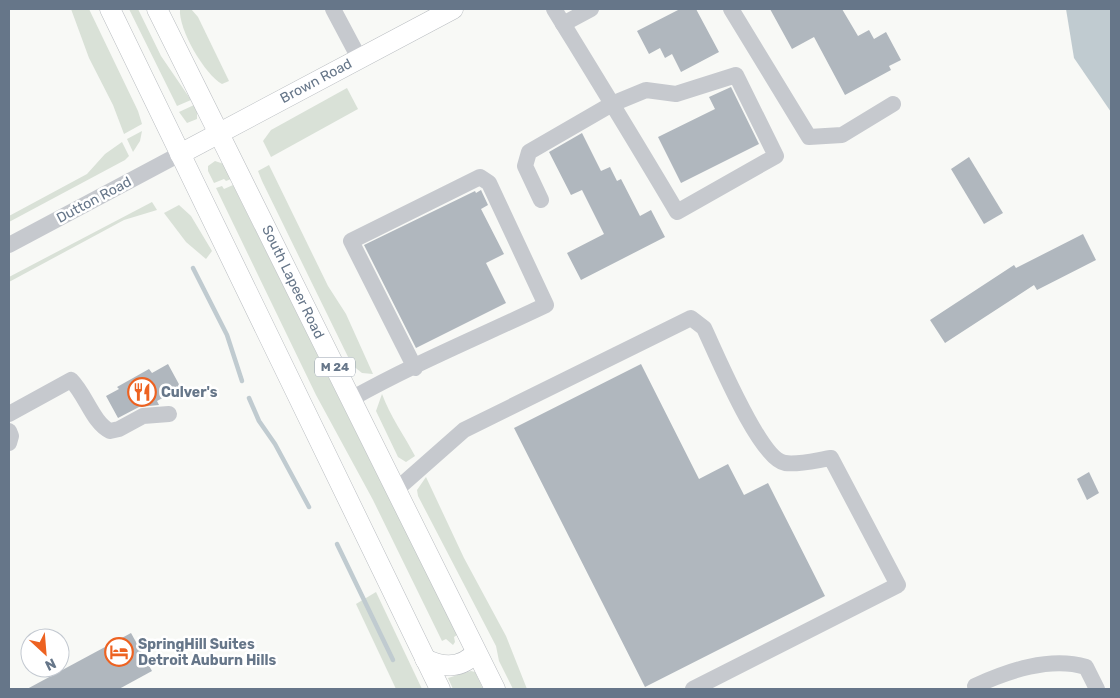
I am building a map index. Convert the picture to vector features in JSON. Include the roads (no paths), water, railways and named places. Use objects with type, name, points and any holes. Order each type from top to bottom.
[{"type":"main road","points":[[110,9],[440,689]]},
{"type":"main road","name":"South Lapeer Road","points":[[157,9],[494,689]]},
{"type":"main road","name":"Brown Road","points":[[180,154],[359,58],[440,12]]},
{"type":"main road","points":[[425,659],[436,665],[451,666],[464,662],[476,652]]},
{"type":"street","points":[[333,9],[359,58]]},
{"type":"street","points":[[541,200],[525,166],[529,152],[612,104],[646,90],[676,94],[736,75],[776,156],[677,212],[612,104],[564,24],[554,9]]},
{"type":"street","points":[[564,24],[591,9]]},
{"type":"street","points":[[731,9],[809,137],[842,135],[893,104]]},
{"type":"street","name":"Dutton Road","points":[[9,245],[180,154]]},
{"type":"street","points":[[351,399],[379,383],[415,368],[546,305],[489,183],[480,178],[351,241],[415,368]]},
{"type":"street","points":[[396,490],[464,430],[691,318],[704,328],[756,436],[768,452],[784,464],[831,458],[898,586],[694,689]]},
{"type":"street","points":[[9,414],[71,380],[82,390],[101,426],[110,431],[143,416],[169,414]]},
{"type":"street","points":[[9,432],[11,436],[9,442]]},
{"type":"street","points":[[977,689],[976,686],[997,676],[1062,663],[1074,663],[1086,667],[1097,689]]},
{"type":"waterway","points":[[193,268],[227,335],[242,381]]},
{"type":"waterway","points":[[249,398],[259,421],[275,444],[309,507]]},
{"type":"waterway","points":[[337,544],[393,660]]},
{"type":"place","name":"Culver's","points":[[142,392]]},
{"type":"place","name":"SpringHill Suites Detroit Auburn Hills","points":[[119,652]]}]
